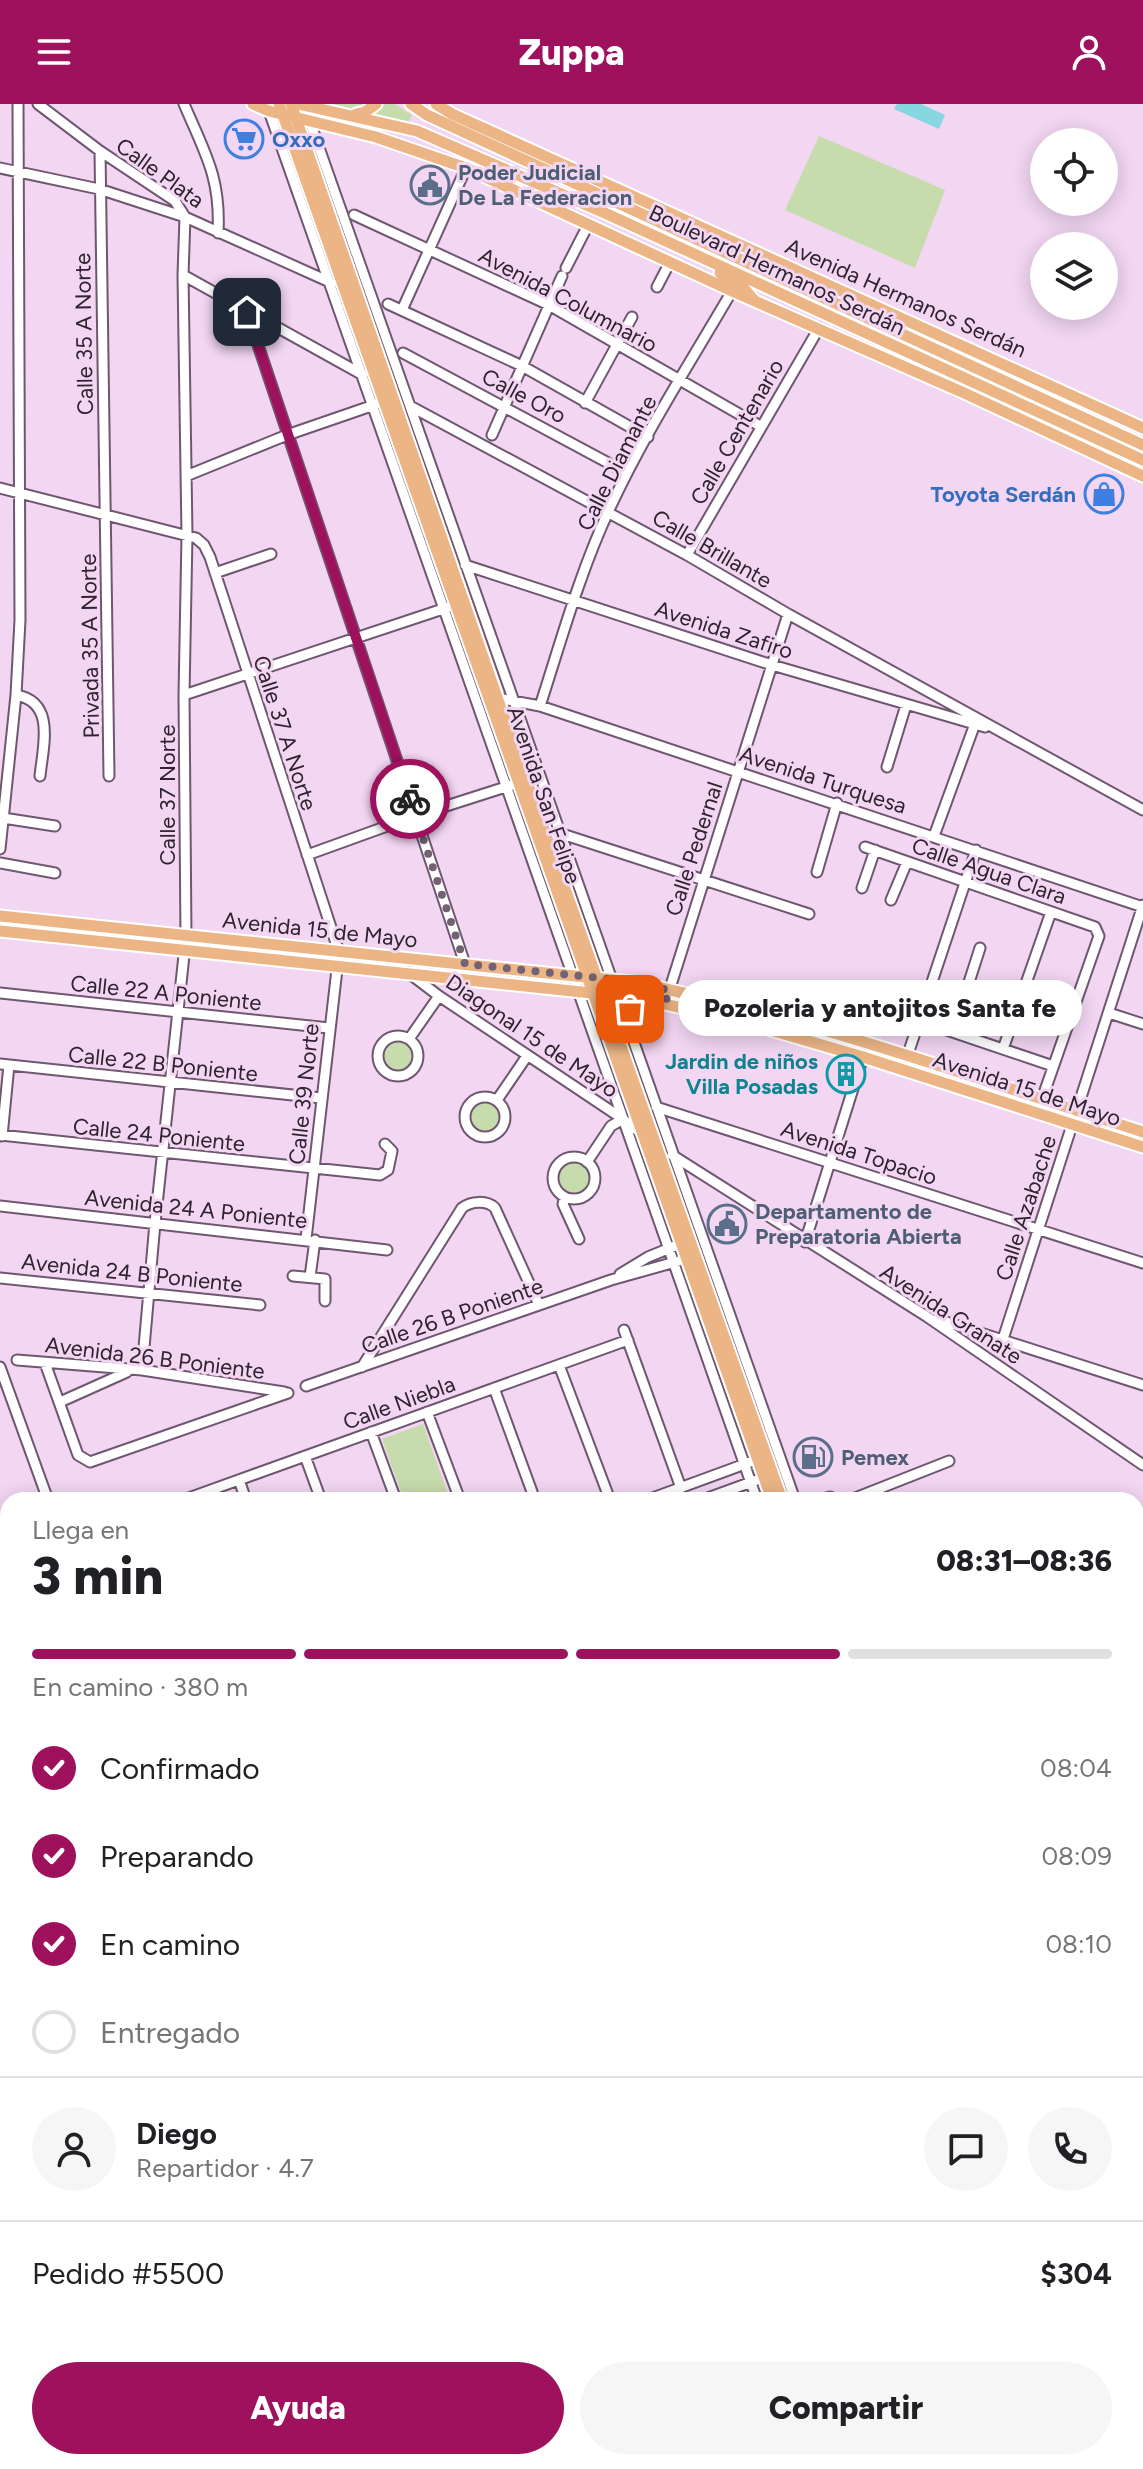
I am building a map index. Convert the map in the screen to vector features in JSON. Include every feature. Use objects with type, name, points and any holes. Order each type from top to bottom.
[{"type":"main road","points":[[253,104],[376,137],[466,168],[1143,476]]},
{"type":"main road","points":[[351,114],[365,112],[376,104]]},
{"type":"main road","name":"Boulevard Hermanos Serdán","points":[[411,104],[427,115],[1143,445]]},
{"type":"main road","name":"Avenida Hermanos Serdán","points":[[436,104],[685,221],[1143,428]]},
{"type":"main road","name":"Boulevard Hermanos Serdán","points":[[301,105],[417,131],[1143,460]]},
{"type":"main road","name":"Avenida San Felipe","points":[[283,110],[455,605],[493,697],[518,783],[655,1144],[685,1242]]},
{"type":"main road","name":"Avenida San Felipe","points":[[283,110],[357,295],[384,402]]},
{"type":"main road","points":[[650,234],[665,260]]},
{"type":"main road","points":[[713,263],[719,272],[742,286],[754,301]]},
{"type":"main road","points":[[820,312],[827,323],[860,340],[867,350]]},
{"type":"main road","points":[[1007,382],[1054,387]]},
{"type":"main road","points":[[962,392],[989,390]]},
{"type":"main road","name":"Avenida 15 de Mayo","points":[[0,916],[592,977],[669,990],[867,1044],[1143,1132]]},
{"type":"main road","name":"Avenida 15 de Mayo","points":[[0,931],[646,1000],[747,1023],[863,1057],[1143,1147]]},
{"type":"main road","name":"Avenida San Felipe","points":[[598,993],[643,1135],[779,1492]]},
{"type":"main road","points":[[626,1023],[630,1009],[646,1000]]},
{"type":"main road","name":"Avenida San Felipe","points":[[772,1492],[773,1474]]},
{"type":"street","points":[[0,849],[16,695],[21,495],[18,104]]},
{"type":"street","name":"Calle Plata","points":[[38,104],[100,151],[175,201],[185,217],[357,295]]},
{"type":"street","points":[[184,104],[217,183],[220,205],[218,233]]},
{"type":"street","name":"Avenida San Felipe","points":[[301,105],[309,119],[656,1107],[767,1456]]},
{"type":"street","name":"Avenida San Felipe","points":[[283,110],[331,283],[363,375],[384,402],[518,783],[573,976],[754,1492]]},
{"type":"street","name":"Calle 35 A Norte","points":[[100,151],[106,516]]},
{"type":"street","points":[[0,168],[99,189],[185,217]]},
{"type":"street","points":[[402,310],[466,168]]},
{"type":"street","name":"Avenida Columnario","points":[[354,215],[549,305],[760,426]]},
{"type":"street","name":"Calle 37 Norte","points":[[142,1370],[186,937],[185,217]]},
{"type":"street","points":[[492,435],[588,225]]},
{"type":"street","points":[[657,287],[665,260]]},
{"type":"street","points":[[183,275],[363,375]]},
{"type":"street","name":"Calle Diamante","points":[[540,706],[574,600],[608,512],[627,473],[732,291]]},
{"type":"street","points":[[388,304],[522,366],[648,437]]},
{"type":"street","points":[[247,312],[465,964]]},
{"type":"street","points":[[585,403],[632,317]]},
{"type":"street","name":"Calle Centenario","points":[[687,555],[819,328]]},
{"type":"street","name":"Calle Oro","points":[[403,353],[627,473]]},
{"type":"street","points":[[186,476],[287,435],[384,402]]},
{"type":"street","name":"Calle Brillante","points":[[410,406],[687,555],[976,721],[1143,810]]},
{"type":"street","points":[[0,488],[187,535]]},
{"type":"street","name":"Privada 35 A Norte","points":[[106,516],[109,776]]},
{"type":"street","name":"Calle 37 A Norte","points":[[187,535],[204,545],[215,573],[339,952]]},
{"type":"street","points":[[215,573],[271,554]]},
{"type":"street","name":"Avenida Zafiro","points":[[465,565],[772,665],[906,705],[976,721]]},
{"type":"street","points":[[184,695],[455,605]]},
{"type":"street","name":"Calle Pedernal","points":[[665,1004],[788,614]]},
{"type":"street","points":[[16,695],[27,697],[41,708],[45,720],[40,776]]},
{"type":"street","name":"Avenida Turquesa","points":[[493,697],[540,706],[1143,906]]},
{"type":"street","points":[[887,767],[906,705]]},
{"type":"street","points":[[934,836],[976,721]]},
{"type":"street","points":[[307,855],[518,783]]},
{"type":"street","points":[[817,872],[837,803]]},
{"type":"street","points":[[3,818],[55,826]]},
{"type":"street","points":[[559,833],[809,914]]},
{"type":"street","name":"Calle Agua Clara","points":[[862,888],[870,848],[1095,927],[1099,936],[1053,1066]]},
{"type":"street","points":[[907,1057],[976,850]]},
{"type":"street","points":[[891,900],[907,862]]},
{"type":"street","points":[[0,863],[55,873]]},
{"type":"street","name":"Calle Azabache","points":[[1003,1339],[1143,906]]},
{"type":"street","points":[[1003,1049],[1051,912]]},
{"type":"street","points":[[953,1032],[980,948]]},
{"type":"street","name":"Calle 39 Norte","points":[[310,1277],[314,1168],[339,952]]},
{"type":"street","name":"Diagonal 15 de Mayo","points":[[389,958],[439,996],[623,1119],[655,1144]]},
{"type":"street","name":"Calle 22 A Poniente","points":[[0,993],[329,1028]]},
{"type":"street","points":[[409,1039],[439,996]]},
{"type":"street","points":[[1109,1013],[1143,1024]]},
{"type":"street","points":[[920,1021],[1053,1066],[1042,1099]]},
{"type":"street","points":[[402,1036],[409,1039],[418,1050],[417,1063],[401,1076],[387,1073],[379,1062],[379,1048],[389,1038],[402,1036]]},
{"type":"street","points":[[805,1242],[867,1044]]},
{"type":"street","points":[[497,1100],[527,1056]]},
{"type":"street","points":[[1,1136],[4,1065]]},
{"type":"street","name":"Calle 22 B Poniente","points":[[4,1065],[321,1098]]},
{"type":"street","points":[[476,1099],[497,1100],[505,1113],[503,1128],[491,1137],[477,1136],[466,1125],[466,1111],[476,1099]]},
{"type":"street","name":"Avenida Topacio","points":[[656,1107],[1143,1263]]},
{"type":"street","points":[[587,1162],[611,1126],[623,1119]]},
{"type":"street","name":"Calle 24 Poniente","points":[[1,1136],[383,1174],[388,1170],[392,1151],[385,1144]]},
{"type":"street","name":"Avenida Granate","points":[[655,1144],[926,1316],[1143,1465]]},
{"type":"street","points":[[572,1158],[587,1162],[595,1174],[592,1189],[580,1198],[565,1197],[555,1186],[559,1165],[572,1158]]},
{"type":"street","points":[[565,1197],[563,1204],[579,1239]]},
{"type":"street","points":[[362,1367],[462,1208],[469,1203],[488,1203],[495,1208],[539,1305]]},
{"type":"street","name":"Avenida 24 A Poniente","points":[[0,1206],[387,1250]]},
{"type":"street","name":"Calle 26 B Poniente","points":[[611,1280],[648,1257],[685,1242]]},
{"type":"street","points":[[648,1257],[653,1270]]},
{"type":"street","name":"Calle 26 B Poniente","points":[[306,1386],[611,1280],[691,1257]]},
{"type":"street","points":[[293,1276],[325,1279],[325,1301]]},
{"type":"street","name":"Avenida 24 B Poniente","points":[[0,1278],[260,1305]]},
{"type":"street","points":[[926,1316],[1143,1385]]},
{"type":"street","name":"Calle Niebla","points":[[205,1492],[559,1365],[626,1335],[681,1488]]},
{"type":"street","name":"Avenida 26 B Poniente","points":[[17,1360],[142,1370],[288,1393],[97,1461],[84,1461],[78,1455],[60,1402]]},
{"type":"street","points":[[45,1363],[60,1402],[130,1371]]},
{"type":"street","points":[[559,1365],[607,1492]]},
{"type":"street","points":[[0,1367],[45,1492]]},
{"type":"street","points":[[494,1388],[532,1492]]},
{"type":"street","points":[[427,1412],[457,1492]]},
{"type":"street","points":[[371,1432],[393,1492]]},
{"type":"street","points":[[305,1456],[318,1492]]},
{"type":"street","points":[[670,1492],[767,1456]]},
{"type":"street","points":[[870,1492],[949,1461]]},
{"type":"street","points":[[724,1492],[773,1474]]},
{"type":"street","name":"Avenida San Felipe","points":[[773,1474],[788,1492]]},
{"type":"street","points":[[239,1480],[243,1492]]},
{"type":"shaded area","points":[[329,104],[395,104],[412,115],[408,123]]},
{"type":"shaded area","points":[[897,104],[921,104],[945,115],[939,129],[894,109]]},
{"type":"shaded area","points":[[819,136],[945,190],[915,268],[785,210]]},
{"type":"shaded area","points":[[391,1038],[409,1040],[416,1056],[404,1072],[386,1070],[379,1054]]},
{"type":"shaded area","points":[[478,1100],[496,1102],[503,1118],[492,1134],[474,1131],[466,1115]]},
{"type":"shaded area","points":[[567,1161],[585,1163],[592,1180],[580,1195],[563,1193],[555,1177]]},
{"type":"shaded area","points":[[423,1424],[447,1492],[401,1492],[382,1439]]},
{"type":"way so far","points":[[410,799],[465,964],[587,976],[669,990],[665,1004],[646,1000],[630,1009]]},
{"type":"place","name":"Oxxo","points":[[244,139]]},
{"type":"place","name":"Poder Judicial De La Federacion","points":[[430,185]]},
{"type":"place","name":"Toyota Serdán","points":[[1104,494]]},
{"type":"place","name":"Pozoleria y antojitos Santa fe","points":[[630,1009]]},
{"type":"place","name":"Jardin de niños Villa Posadas","points":[[846,1074]]},
{"type":"place","name":"Departamento de Preparatoria Abierta","points":[[727,1224]]},
{"type":"place","name":"Pemex","points":[[813,1457]]},
{"type":"route","points":[[247,312],[410,799]]}]
